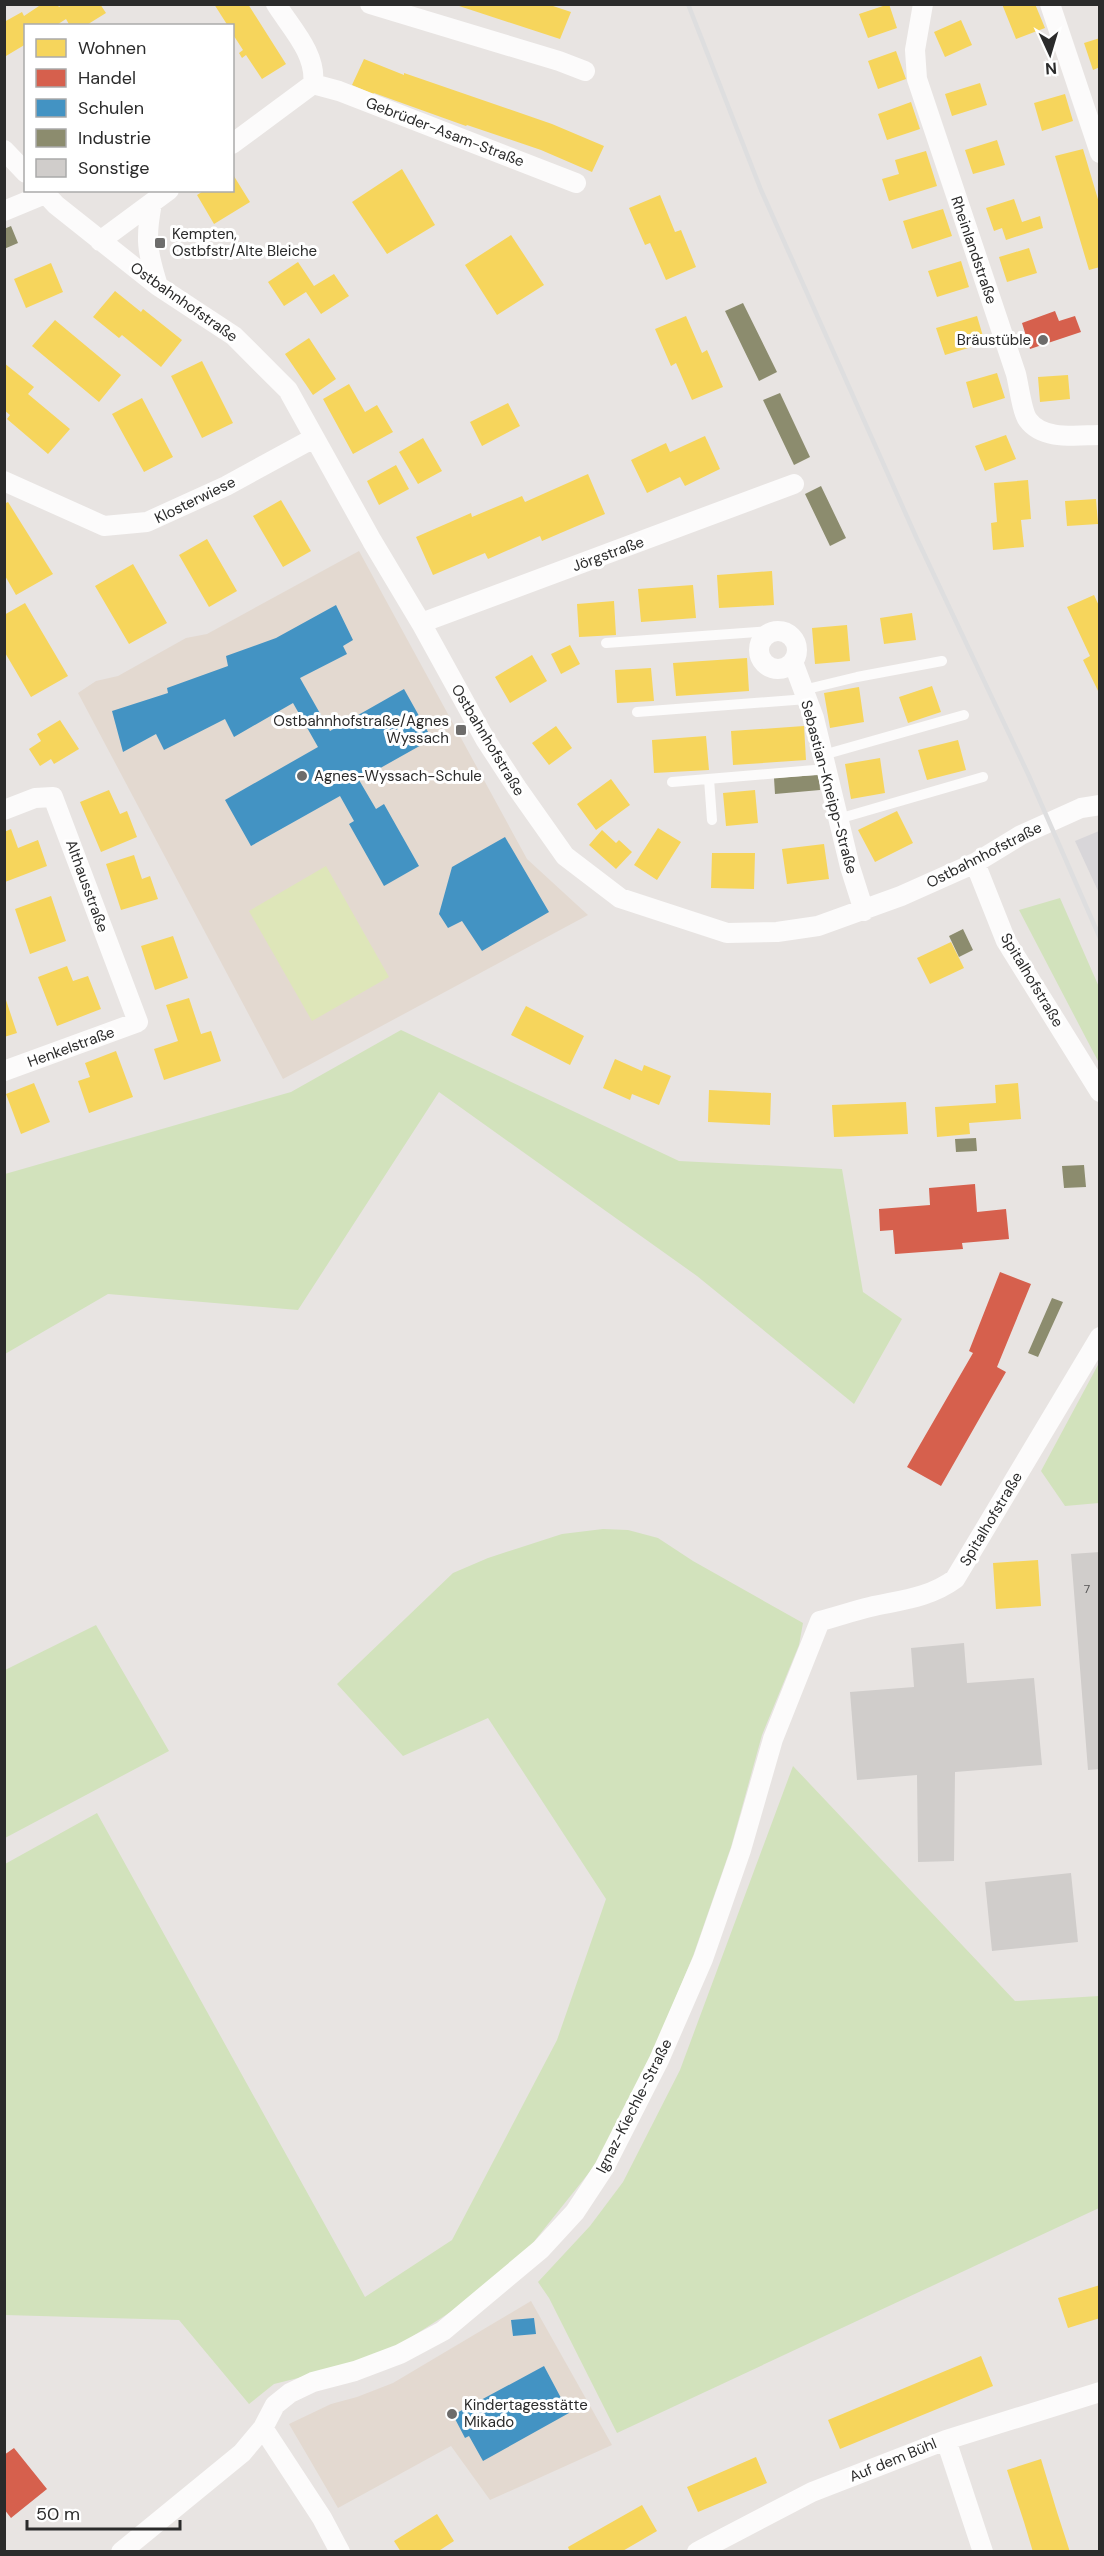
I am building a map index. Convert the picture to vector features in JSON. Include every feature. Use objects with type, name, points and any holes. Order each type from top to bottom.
[{"type":"street","points":[[234,143],[313,84],[315,74],[311,58],[276,4]]},
{"type":"street","points":[[370,4],[559,61],[585,71]]},
{"type":"street","name":"Rheinlandstraße","points":[[923,4],[915,50],[917,80],[1016,374],[1027,419],[1038,429],[1048,433],[1100,435]]},
{"type":"street","points":[[1050,4],[1100,153]]},
{"type":"street","name":"Gebrüder-Asam-Straße","points":[[313,84],[339,91],[576,183]]},
{"type":"street","points":[[4,150],[24,171]]},
{"type":"street","points":[[4,211],[44,192]]},
{"type":"street","name":"Ostbahnhofstraße","points":[[44,192],[100,241],[158,286],[234,336],[288,390],[422,623],[485,739],[565,856],[620,898],[727,933],[777,932],[818,926],[864,911],[975,863],[1021,835],[1081,808],[1100,805]]},
{"type":"street","points":[[100,241],[166,192]]},
{"type":"street","points":[[152,203],[147,242],[148,255],[158,286]]},
{"type":"street","name":"Klosterwiese","points":[[4,481],[104,526],[147,522],[226,486],[315,438]]},
{"type":"street","name":"Jörgstraße","points":[[422,623],[794,484]]},
{"type":"street","points":[[772,631],[762,639],[759,651],[761,658],[776,669],[793,662]]},
{"type":"street","name":"Sebastian-Kneipp-Straße","points":[[772,631],[785,632],[795,640],[797,651],[793,662],[825,762],[838,819],[864,911]]},
{"type":"street","name":"Althausstraße","points":[[4,810],[34,798],[53,796],[138,1022]]},
{"type":"street","name":"Spitalhofstraße","points":[[975,863],[1006,941],[1100,1092]]},
{"type":"street","name":"Henkelstraße","points":[[4,1071],[138,1022]]},
{"type":"street","name":"Spitalhofstraße","points":[[820,1622],[867,1608],[922,1596],[939,1590],[955,1579],[1100,1336]]},
{"type":"street","name":"Ignaz-Kiechle-Straße","points":[[121,2552],[242,2453],[263,2428],[274,2404],[313,2382],[355,2371],[400,2354],[442,2331],[541,2249],[574,2212],[604,2168],[659,2060],[703,1959],[741,1850],[773,1738],[820,1622]]},
{"type":"street","name":"Auf dem Bühl","points":[[697,2552],[812,2492],[946,2439],[1100,2392]]},
{"type":"street","points":[[263,2428],[311,2500],[340,2552]]},
{"type":"street","points":[[946,2439],[983,2552]]},
{"type":"lane","points":[[606,643],[772,631]]},
{"type":"lane","points":[[637,712],[805,695],[857,677],[942,661]]},
{"type":"lane","points":[[672,782],[709,779],[825,762],[964,715]]},
{"type":"lane","points":[[838,819],[983,777]]},
{"type":"lane","points":[[709,779],[712,820]]},
{"type":"shaded area","name":"Agnes-Wyssach-Schule","points":[[359,551],[527,859],[588,915],[283,1079],[78,693],[96,681],[118,676],[186,638],[207,634]]},
{"type":"shaded area","points":[[1099,831],[1099,893],[1075,841]]},
{"type":"shaded area","name":"Kindertagesstätte Mikado","points":[[531,2301],[612,2445],[490,2500],[451,2446],[338,2508],[289,2424],[331,2404],[393,2383]]},
{"type":"green space","points":[[326,866],[389,977],[312,1021],[249,911]]},
{"type":"green space","points":[[1060,898],[1099,987],[1099,1063],[1019,910]]},
{"type":"green space","points":[[401,1030],[679,1161],[842,1169],[863,1292],[902,1319],[854,1404],[697,1276],[439,1092],[298,1310],[108,1294],[5,1354],[5,1174],[291,1092]]},
{"type":"green space","points":[[1099,1363],[1099,1503],[1065,1506],[1041,1471]]},
{"type":"green space","points":[[603,1529],[628,1530],[658,1538],[693,1561],[803,1623],[799,1645],[762,1735],[731,1847],[693,1956],[651,2057],[596,2164],[532,2244],[477,2295],[396,2347],[354,2364],[274,2384],[249,2404],[179,2320],[5,2315],[5,1864],[97,1813],[365,2297],[452,2240],[557,2040],[606,1899],[488,1718],[403,1756],[337,1684],[453,1573],[488,1558],[562,1534]]},
{"type":"green space","points":[[96,1625],[169,1751],[5,1838],[5,1670]]},
{"type":"green space","points":[[793,1766],[1015,2001],[1099,1996],[1099,2208],[617,2433],[549,2298],[538,2282],[590,2226],[623,2182],[680,2070]]},
{"type":"building: Wohnen","points":[[42,4],[57,4],[59,7],[63,4],[100,4],[106,13],[88,24],[69,24],[66,19],[58,24],[24,24],[24,45],[6,56],[4,22],[22,12],[24,16]]},
{"type":"building: Wohnen","points":[[214,4],[248,4],[286,64],[262,79],[246,55],[242,58],[239,53],[243,50],[234,36],[234,24],[227,24]]},
{"type":"building: Wohnen","points":[[453,4],[547,4],[571,12],[560,39]]},
{"type":"building: Wohnen","points":[[889,4],[897,28],[868,38],[859,14]]},
{"type":"building: Wohnen","points":[[1002,4],[1035,4],[1045,28],[1016,39]]},
{"type":"building: Wohnen","points":[[961,20],[972,45],[945,57],[934,32]]},
{"type":"building: Wohnen","points":[[1100,38],[1100,67],[1093,70],[1084,43]]},
{"type":"building: Wohnen","points":[[896,51],[906,79],[878,89],[868,61]]},
{"type":"building: Wohnen","points":[[364,59],[404,75],[404,73],[552,124],[604,146],[592,172],[541,150],[373,94],[352,85]]},
{"type":"building: Wohnen","points":[[980,83],[987,105],[952,116],[945,94]]},
{"type":"building: Wohnen","points":[[1065,94],[1073,121],[1042,131],[1034,103]]},
{"type":"building: Wohnen","points":[[911,102],[920,129],[887,140],[878,114]]},
{"type":"building: Wohnen","points":[[997,140],[1005,165],[973,174],[965,150]]},
{"type":"building: Wohnen","points":[[1083,149],[1100,206],[1100,267],[1089,270],[1055,156]]},
{"type":"building: Wohnen","points":[[926,151],[937,186],[889,201],[882,179],[899,174],[895,160]]},
{"type":"building: Wohnen","points":[[402,169],[435,225],[387,254],[352,202]]},
{"type":"building: Wohnen","points":[[234,176],[250,202],[214,224],[197,195],[202,192],[234,192]]},
{"type":"building: Wohnen","points":[[660,195],[675,232],[681,230],[696,267],[666,280],[650,243],[645,245],[629,208]]},
{"type":"building: Wohnen","points":[[1014,199],[1022,222],[1040,216],[1043,228],[1006,240],[1002,228],[994,231],[986,208]]},
{"type":"building: Wohnen","points":[[943,209],[952,236],[912,249],[903,221]]},
{"type":"building: Wohnen","points":[[511,235],[544,285],[497,315],[465,265]]},
{"type":"building: Wohnen","points":[[1029,248],[1037,273],[1007,282],[999,257]]},
{"type":"building: Wohnen","points":[[961,261],[969,287],[937,297],[928,271]]},
{"type":"building: Wohnen","points":[[298,262],[314,286],[334,274],[349,296],[321,314],[306,292],[284,306],[268,282]]},
{"type":"building: Wohnen","points":[[51,263],[63,292],[26,308],[14,279]]},
{"type":"building: Wohnen","points":[[115,291],[141,312],[143,309],[182,340],[161,367],[122,335],[119,338],[93,317]]},
{"type":"building: Wohnen","points":[[686,316],[702,353],[707,350],[723,387],[692,400],[676,363],[671,366],[655,329]]},
{"type":"building: Wohnen","points":[[977,316],[985,343],[945,355],[936,328]]},
{"type":"building: Wohnen","points":[[55,320],[121,375],[99,402],[32,346]]},
{"type":"building: Wohnen","points":[[309,338],[336,379],[313,395],[285,354]]},
{"type":"building: Wohnen","points":[[202,361],[233,423],[202,438],[171,376]]},
{"type":"building: Wohnen","points":[[4,363],[34,387],[28,394],[70,429],[48,454],[7,419],[10,415],[4,410]]},
{"type":"building: Wohnen","points":[[997,373],[1005,398],[973,408],[966,382]]},
{"type":"building: Wohnen","points":[[1068,375],[1070,399],[1040,402],[1038,377]]},
{"type":"building: Wohnen","points":[[349,384],[365,412],[377,405],[393,432],[353,454],[323,399]]},
{"type":"building: Wohnen","points":[[142,398],[173,457],[144,472],[112,414]]},
{"type":"building: Wohnen","points":[[508,403],[520,426],[482,446],[470,422]]},
{"type":"building: Wohnen","points":[[1006,435],[1016,459],[985,471],[975,446]]},
{"type":"building: Wohnen","points":[[705,436],[720,469],[685,486],[680,477],[647,493],[631,460],[666,443],[670,452]]},
{"type":"building: Wohnen","points":[[423,438],[442,471],[418,484],[399,452]]},
{"type":"building: Wohnen","points":[[396,465],[409,489],[379,505],[367,481]]},
{"type":"building: Wohnen","points":[[588,474],[605,514],[542,541],[540,536],[488,559],[485,553],[433,575],[416,537],[471,513],[472,517],[522,496],[525,502]]},
{"type":"building: Wohnen","points":[[1028,480],[1031,519],[1021,520],[1024,547],[993,550],[991,523],[997,522],[994,483]]},
{"type":"building: Wohnen","points":[[1096,499],[1098,524],[1067,526],[1065,501]]},
{"type":"building: Wohnen","points":[[281,500],[311,551],[283,567],[253,516]]},
{"type":"building: Wohnen","points":[[8,502],[53,574],[16,595],[4,574],[4,504]]},
{"type":"building: Wohnen","points":[[207,539],[237,591],[209,607],[179,555]]},
{"type":"building: Wohnen","points":[[133,564],[167,623],[129,644],[95,586]]},
{"type":"building: Wohnen","points":[[772,571],[774,605],[719,608],[717,575]]},
{"type":"building: Wohnen","points":[[693,585],[696,618],[641,622],[638,589]]},
{"type":"building: Wohnen","points":[[1094,595],[1100,608],[1100,695],[1083,660],[1090,656],[1067,607]]},
{"type":"building: Wohnen","points":[[614,601],[616,635],[579,637],[577,604]]},
{"type":"building: Wohnen","points":[[25,603],[68,676],[31,697],[4,651],[4,615]]},
{"type":"building: Wohnen","points":[[912,613],[916,640],[884,644],[880,618]]},
{"type":"building: Wohnen","points":[[847,625],[850,661],[815,664],[812,628]]},
{"type":"building: Wohnen","points":[[570,645],[580,664],[561,674],[551,654]]},
{"type":"building: Wohnen","points":[[532,655],[547,681],[510,703],[495,677]]},
{"type":"building: Wohnen","points":[[747,658],[749,691],[676,696],[673,663]]},
{"type":"building: Wohnen","points":[[651,668],[654,701],[617,703],[615,670]]},
{"type":"building: Wohnen","points":[[932,686],[941,712],[908,723],[899,697]]},
{"type":"building: Wohnen","points":[[859,687],[864,722],[830,728],[824,693]]},
{"type":"building: Wohnen","points":[[60,720],[79,749],[54,764],[51,759],[40,766],[29,749],[41,741],[37,734]]},
{"type":"building: Wohnen","points":[[556,726],[572,748],[549,765],[532,743]]},
{"type":"building: Wohnen","points":[[804,726],[806,760],[733,765],[731,731]]},
{"type":"building: Wohnen","points":[[706,736],[709,770],[654,773],[652,740]]},
{"type":"building: Wohnen","points":[[958,740],[966,770],[927,780],[918,750]]},
{"type":"building: Wohnen","points":[[880,758],[885,793],[851,799],[845,764]]},
{"type":"building: Wohnen","points":[[611,779],[630,805],[596,830],[577,804]]},
{"type":"building: Wohnen","points":[[109,790],[120,814],[127,811],[137,837],[101,852],[80,802]]},
{"type":"building: Wohnen","points":[[755,790],[758,823],[726,826],[723,793]]},
{"type":"building: Wohnen","points":[[897,811],[913,843],[875,862],[858,830]]},
{"type":"building: Wohnen","points":[[658,828],[681,842],[657,880],[634,865]]},
{"type":"building: Wohnen","points":[[11,829],[18,848],[38,840],[47,866],[5,882],[4,832]]},
{"type":"building: Wohnen","points":[[602,830],[616,843],[619,840],[632,852],[616,869],[589,845]]},
{"type":"building: Wohnen","points":[[824,844],[829,879],[787,884],[782,849]]},
{"type":"building: Wohnen","points":[[712,853],[755,853],[754,889],[711,888]]},
{"type":"building: Wohnen","points":[[134,855],[142,879],[150,876],[158,899],[121,910],[106,864]]},
{"type":"building: Wohnen","points":[[51,896],[66,941],[30,954],[15,909]]},
{"type":"building: Wohnen","points":[[173,936],[188,978],[155,990],[141,946]]},
{"type":"building: Wohnen","points":[[951,942],[964,968],[930,984],[917,958]]},
{"type":"building: Wohnen","points":[[67,966],[73,981],[88,976],[101,1009],[57,1026],[38,977]]},
{"type":"building: Wohnen","points":[[4,994],[17,1033],[4,1037]]},
{"type":"building: Wohnen","points":[[189,998],[201,1034],[211,1031],[221,1061],[164,1080],[154,1049],[178,1041],[166,1005]]},
{"type":"building: Wohnen","points":[[526,1006],[584,1036],[570,1065],[511,1035]]},
{"type":"building: Wohnen","points":[[116,1051],[133,1097],[89,1113],[78,1081],[90,1077],[85,1063]]},
{"type":"building: Wohnen","points":[[615,1059],[642,1071],[644,1065],[671,1076],[659,1105],[632,1094],[630,1100],[603,1088]]},
{"type":"building: Wohnen","points":[[34,1083],[50,1122],[21,1134],[6,1094]]},
{"type":"building: Wohnen","points":[[1018,1083],[1021,1119],[969,1123],[970,1134],[937,1137],[935,1107],[996,1103],[995,1085]]},
{"type":"building: Wohnen","points":[[709,1090],[771,1093],[770,1125],[708,1122]]},
{"type":"building: Wohnen","points":[[906,1102],[908,1134],[834,1137],[832,1105]]},
{"type":"building: Wohnen","points":[[1038,1560],[1041,1606],[996,1609],[993,1563]]},
{"type":"building: Wohnen","points":[[1100,2285],[1100,2318],[1068,2328],[1058,2298]]},
{"type":"building: Wohnen","points":[[981,2356],[993,2386],[840,2449],[828,2420]]},
{"type":"building: Wohnen","points":[[756,2457],[767,2483],[698,2512],[687,2487]]},
{"type":"building: Wohnen","points":[[1041,2459],[1070,2552],[1033,2552],[1007,2470]]},
{"type":"building: Wohnen","points":[[642,2505],[657,2531],[621,2552],[570,2552],[568,2547]]},
{"type":"building: Wohnen","points":[[437,2514],[454,2541],[437,2552],[401,2552],[394,2541]]},
{"type":"building: Handel","points":[[1055,311],[1059,321],[1075,316],[1081,332],[1030,349],[1022,323]]},
{"type":"building: Handel","points":[[975,1184],[977,1212],[1006,1209],[1009,1239],[962,1243],[963,1249],[895,1254],[893,1230],[880,1231],[879,1209],[930,1205],[929,1188]]},
{"type":"building: Handel","points":[[1000,1272],[1031,1284],[997,1367],[1006,1372],[941,1486],[907,1467],[973,1353],[969,1351]]},
{"type":"building: Handel","points":[[14,2448],[47,2489],[11,2518],[4,2509],[4,2455]]},
{"type":"building: Schulen","points":[[336,605],[353,640],[343,646],[347,654],[300,678],[330,731],[404,689],[432,739],[359,780],[376,809],[384,804],[419,866],[384,886],[349,824],[354,821],[340,796],[251,846],[225,800],[318,747],[293,703],[234,737],[225,719],[164,750],[156,734],[123,752],[112,711],[168,693],[167,688],[228,666],[226,656],[276,638]]},
{"type":"building: Schulen","points":[[505,837],[549,912],[482,951],[462,921],[448,928],[439,914],[452,867]]},
{"type":"building: Schulen","points":[[534,2318],[536,2334],[513,2336],[511,2320]]},
{"type":"building: Schulen","points":[[544,2366],[569,2413],[483,2461],[469,2436],[465,2438],[453,2415]]},
{"type":"building: Industrie","points":[[11,226],[18,243],[4,249],[4,229]]},
{"type":"building: Industrie","points":[[743,303],[777,372],[759,381],[725,311]]},
{"type":"building: Industrie","points":[[780,393],[810,457],[794,465],[763,400]]},
{"type":"building: Industrie","points":[[821,486],[846,538],[830,546],[805,494]]},
{"type":"building: Industrie","points":[[819,775],[820,790],[775,794],[774,778]]},
{"type":"building: Industrie","points":[[963,929],[973,950],[959,957],[949,936]]},
{"type":"building: Industrie","points":[[976,1138],[977,1151],[956,1152],[955,1139]]},
{"type":"building: Industrie","points":[[1084,1165],[1086,1187],[1064,1188],[1062,1166]]},
{"type":"building: Industrie","points":[[1052,1298],[1063,1302],[1038,1357],[1028,1353]]},
{"type":"building: Sonstige","points":[[1100,1552],[1100,1769],[1088,1770],[1071,1554]]},
{"type":"building: Sonstige","points":[[964,1643],[967,1683],[1034,1678],[1042,1765],[955,1772],[954,1861],[918,1862],[917,1775],[857,1780],[850,1692],[914,1687],[911,1648]]},
{"type":"building: Sonstige","points":[[1071,1873],[1078,1942],[992,1951],[985,1882]]},
{"type":"railway","points":[[688,4],[761,190],[917,539],[1029,776],[1100,938]]},
{"type":"place","name":"Kempten, Ostbfstr/Alte Bleiche","points":[[160,243]]},
{"type":"place","name":"Bräustüble","points":[[1043,340]]},
{"type":"place","name":"Ostbahnhofstraße/Agnes Wyssach","points":[[461,730]]},
{"type":"place","name":"Agnes-Wyssach-Schule","points":[[302,776]]},
{"type":"place","name":"Kindertagesstätte Mikado","points":[[452,2414]]}]
